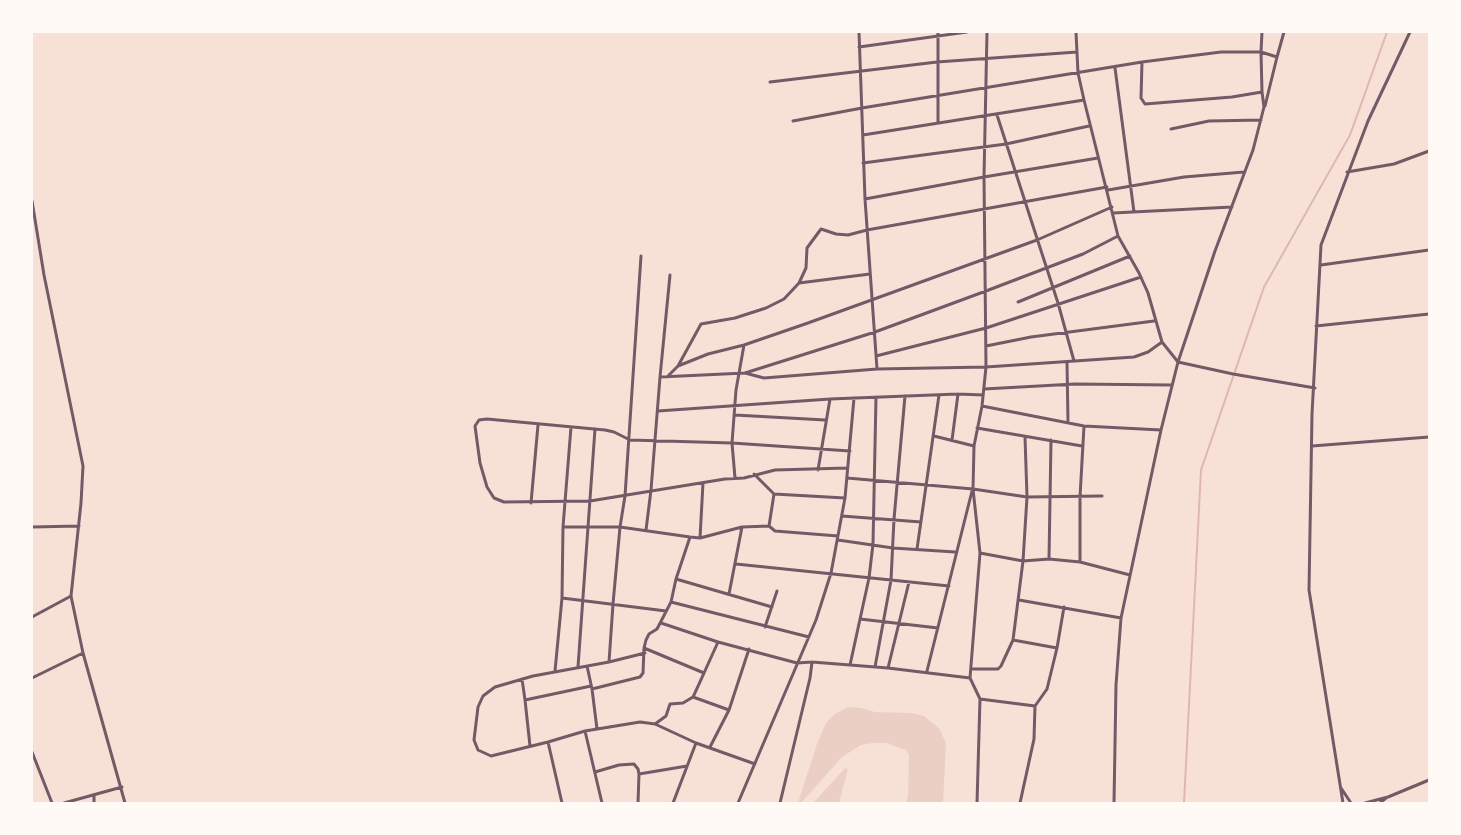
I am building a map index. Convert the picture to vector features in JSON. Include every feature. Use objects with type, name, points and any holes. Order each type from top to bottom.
[{"type":"street","points":[[859,32],[865,199],[877,369]]},
{"type":"street","points":[[938,32],[938,122]]},
{"type":"street","points":[[859,47],[967,32]]},
{"type":"street","points":[[977,803],[980,699],[970,678],[980,553],[973,489],[974,446],[982,406],[986,366],[984,177],[987,32]]},
{"type":"street","points":[[1076,32],[1078,73],[1118,236],[1130,256],[1150,300],[1154,321],[1162,342],[1178,362],[1233,374],[1315,388]]},
{"type":"street","points":[[1262,32],[1262,92],[1264,107]]},
{"type":"street","points":[[1114,803],[1116,685],[1121,618],[1161,430],[1171,385],[1178,362],[1253,150],[1284,32]]},
{"type":"street","points":[[1343,803],[1309,590],[1316,326],[1321,265],[1321,244],[1347,172],[1368,121],[1410,32]]},
{"type":"street","points":[[770,82],[987,57],[1077,52]]},
{"type":"street","points":[[793,121],[985,87],[1115,68],[1142,62],[1221,52],[1261,52],[1278,57]]},
{"type":"street","points":[[1142,62],[1141,98],[1145,104],[1232,97],[1262,92]]},
{"type":"street","points":[[1115,68],[1134,212]]},
{"type":"street","points":[[863,135],[938,122],[997,115],[1084,100]]},
{"type":"street","points":[[997,115],[1053,287],[1074,361]]},
{"type":"street","points":[[1171,129],[1209,121],[1261,120]]},
{"type":"street","points":[[864,163],[985,145],[1006,144],[1090,126]]},
{"type":"street","points":[[1347,172],[1394,164],[1429,151]]},
{"type":"street","points":[[865,199],[1098,158]]},
{"type":"street","points":[[667,377],[678,366],[701,324],[721,322],[766,308],[784,299],[800,283],[806,268],[807,248],[821,229],[836,234],[848,235],[867,230],[1025,201],[1184,178],[1244,172]]},
{"type":"street","points":[[32,201],[44,275],[81,454],[83,481],[71,596],[83,653],[122,787],[125,803]]},
{"type":"street","points":[[678,366],[708,354],[744,345],[1037,240],[1112,207]]},
{"type":"street","points":[[1113,213],[1232,207]]},
{"type":"street","points":[[745,373],[875,332],[1083,254],[1118,236]]},
{"type":"street","points":[[1321,265],[1429,250]]},
{"type":"street","points":[[609,662],[612,604],[630,440],[641,256]]},
{"type":"street","points":[[1018,302],[1130,256]]},
{"type":"street","points":[[800,283],[870,274]]},
{"type":"street","points":[[646,530],[651,490],[654,441],[670,276]]},
{"type":"street","points":[[876,356],[986,328],[1140,277]]},
{"type":"street","points":[[1316,326],[1429,314]]},
{"type":"street","points":[[986,346],[1031,337],[1154,321]]},
{"type":"street","points":[[660,377],[745,373],[764,378],[877,369],[986,366],[1134,358],[1148,352],[1162,342]]},
{"type":"street","points":[[735,478],[732,443],[739,373],[744,345]]},
{"type":"street","points":[[1067,362],[1068,423]]},
{"type":"street","points":[[984,389],[1067,385],[1171,385]]},
{"type":"street","points":[[658,411],[696,409],[736,404],[830,399],[939,394],[983,395]]},
{"type":"street","points":[[917,549],[925,484],[934,436],[939,394]]},
{"type":"street","points":[[952,440],[958,394]]},
{"type":"street","points":[[875,667],[891,580],[894,519],[905,396]]},
{"type":"street","points":[[850,665],[869,578],[873,544],[873,481],[876,397]]},
{"type":"street","points":[[738,803],[809,637],[831,574],[848,478],[847,468],[850,451],[854,398]]},
{"type":"street","points":[[818,470],[825,420],[830,399]]},
{"type":"street","points":[[982,406],[1084,426],[1161,430]]},
{"type":"street","points":[[735,415],[825,420]]},
{"type":"street","points":[[847,468],[775,470],[754,474],[744,478],[651,490],[625,496],[590,501],[530,503],[504,502],[497,501],[486,487],[480,463],[475,426],[479,420],[487,419],[538,425],[594,429],[614,432],[630,440],[732,443],[850,451]]},
{"type":"street","points":[[530,503],[538,425]]},
{"type":"street","points":[[1080,562],[1080,496],[1084,426]]},
{"type":"street","points":[[555,671],[562,598],[563,527],[571,427]]},
{"type":"street","points":[[977,428],[1082,446]]},
{"type":"street","points":[[578,667],[594,429]]},
{"type":"street","points":[[934,436],[974,446]]},
{"type":"street","points":[[971,669],[998,669],[1001,666],[1013,640],[1023,561],[1027,497],[1025,437]]},
{"type":"street","points":[[1312,446],[1429,437]]},
{"type":"street","points":[[1050,559],[1051,440]]},
{"type":"street","points":[[754,474],[774,494],[845,498]]},
{"type":"street","points":[[848,478],[973,489],[1027,497],[1102,496]]},
{"type":"street","points":[[700,538],[703,483]]},
{"type":"street","points":[[927,671],[949,586],[955,552],[973,489]]},
{"type":"street","points":[[769,526],[774,494]]},
{"type":"street","points":[[842,516],[921,522]]},
{"type":"street","points":[[32,527],[79,526]]},
{"type":"street","points":[[563,527],[620,527],[700,538],[742,528],[769,526],[775,530],[838,538],[893,548],[955,552]]},
{"type":"street","points":[[729,594],[742,528]]},
{"type":"street","points":[[525,700],[640,677],[644,668],[644,648],[649,634],[658,629],[671,602],[676,579],[690,537]]},
{"type":"street","points":[[980,553],[1023,561],[1050,559],[1080,562],[1130,575]]},
{"type":"street","points":[[736,564],[949,586]]},
{"type":"street","points":[[676,579],[772,607]]},
{"type":"street","points":[[888,668],[900,624],[909,582]]},
{"type":"street","points":[[766,627],[777,591]]},
{"type":"street","points":[[32,617],[71,596]]},
{"type":"street","points":[[562,598],[666,611]]},
{"type":"street","points":[[1019,600],[1121,618]]},
{"type":"street","points":[[671,602],[809,637]]},
{"type":"street","points":[[1020,803],[1034,739],[1035,706],[1046,689],[1057,648],[1064,607]]},
{"type":"street","points":[[860,619],[938,628]]},
{"type":"street","points":[[661,623],[718,642],[797,663],[812,662],[927,671],[970,678]]},
{"type":"street","points":[[1013,640],[1057,648]]},
{"type":"street","points":[[655,724],[666,716],[670,704],[683,703],[693,697],[718,642]]},
{"type":"street","points":[[644,648],[704,673]]},
{"type":"street","points":[[710,747],[729,710],[749,649]]},
{"type":"street","points":[[32,678],[83,653]]},
{"type":"street","points":[[645,653],[609,662],[555,671],[495,687],[483,696],[477,712],[474,740],[478,750],[491,756],[585,731],[640,722],[655,724],[696,743],[755,764]]},
{"type":"street","points":[[780,803],[810,678],[812,662]]},
{"type":"street","points":[[587,666],[592,687],[597,729]]},
{"type":"street","points":[[522,679],[530,746]]},
{"type":"street","points":[[693,697],[729,710]]},
{"type":"street","points":[[980,699],[1035,706]]},
{"type":"street","points":[[585,731],[602,803]]},
{"type":"street","points":[[548,742],[562,803]]},
{"type":"street","points":[[673,803],[696,743]]},
{"type":"street","points":[[32,752],[52,803]]},
{"type":"street","points":[[595,772],[631,763],[636,767],[639,774],[638,803]]},
{"type":"street","points":[[639,774],[687,766]]},
{"type":"street","points":[[1365,803],[1388,797],[1429,780]]},
{"type":"street","points":[[1340,785],[1351,803]]},
{"type":"street","points":[[64,803],[122,787]]},
{"type":"street","points":[[94,795],[94,803]]},
{"type":"street","points":[[1380,803],[1388,797]]},
{"type":"shaded area","points":[[848,707],[862,708],[875,712],[911,713],[924,716],[939,728],[946,743],[943,803],[906,803],[908,796],[909,755],[906,750],[886,743],[873,743],[861,745],[842,757],[801,803],[798,803],[817,744],[826,723],[835,714]]},
{"type":"shaded area","points":[[845,768],[848,769],[839,803],[813,803]]},
{"type":"waterway","points":[[1184,803],[1201,470],[1264,287],[1350,135],[1387,32]]}]
